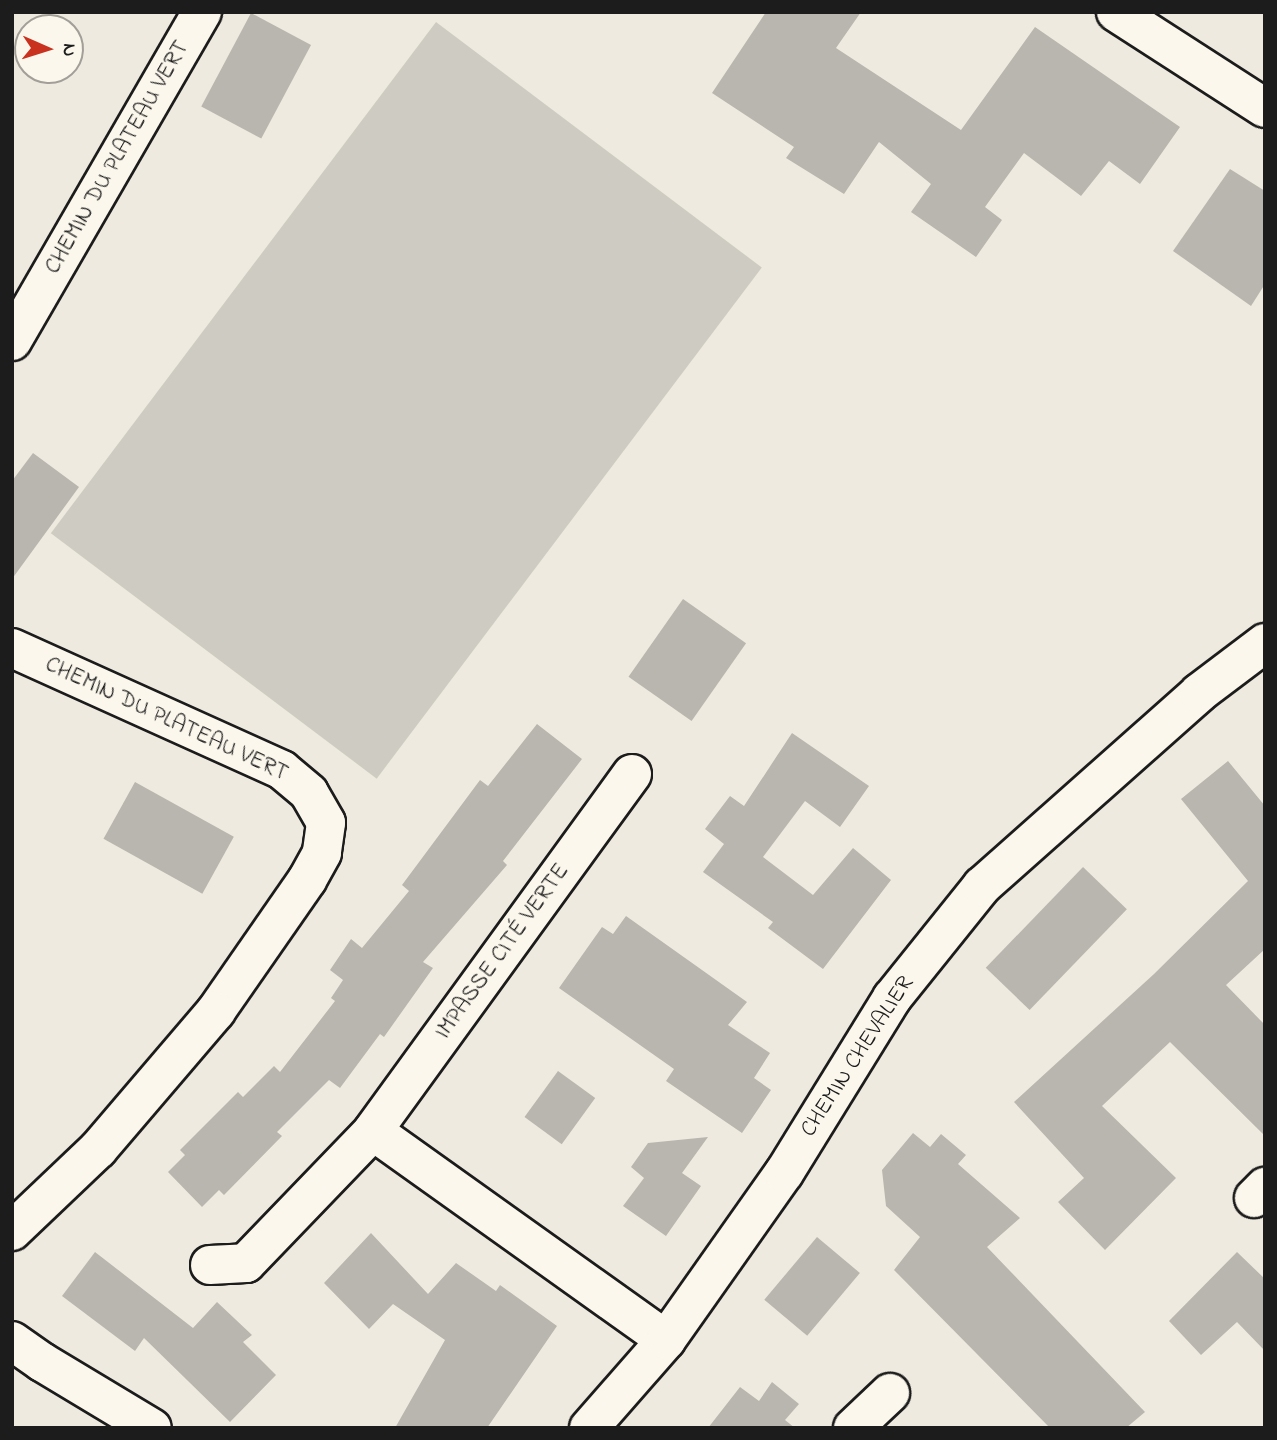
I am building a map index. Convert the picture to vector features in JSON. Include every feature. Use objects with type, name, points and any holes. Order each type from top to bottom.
[{"type":"street","name":"CHEMIN DU PLATEAU VERT","points":[[12,341],[202,12]]},
{"type":"street","points":[[1116,12],[1265,108]]},
{"type":"street","name":"CHEMIN CHEVALIER","points":[[589,1428],[666,1340],[784,1173],[892,998],[982,886],[1199,693],[1265,643]]},
{"type":"street","name":"CHEMIN DU PLATEAU VERT","points":[[12,648],[282,770],[309,793],[326,823],[322,852],[307,880],[216,1011],[98,1149],[12,1231]]},
{"type":"street","name":"IMPASSE CITÉ VERTE","points":[[210,1265],[246,1263],[373,1131],[632,774]]},
{"type":"street","points":[[373,1131],[666,1340]]},
{"type":"street","points":[[16,1355],[152,1428]]},
{"type":"street","points":[[853,1428],[890,1393]]},
{"type":"shaded area","points":[[436,22],[762,268],[377,779],[51,533]]},
{"type":"building","points":[[766,12],[861,12],[836,48],[961,130],[1035,27],[1180,127],[1140,184],[1109,161],[1081,196],[1024,153],[985,207],[1002,220],[976,257],[911,212],[931,184],[879,142],[844,194],[786,158],[794,147],[712,93]]},
{"type":"building","points":[[251,13],[311,45],[261,139],[201,107]]},
{"type":"building","points":[[1230,169],[1265,191],[1265,284],[1251,306],[1173,251]]},
{"type":"building","points":[[33,453],[79,487],[12,579],[12,481]]},
{"type":"building","points":[[683,599],[746,643],[692,721],[629,677]]},
{"type":"building","points":[[537,724],[582,759],[503,861],[507,865],[423,962],[433,968],[384,1037],[380,1034],[340,1088],[329,1080],[277,1132],[282,1136],[224,1195],[219,1190],[202,1207],[168,1172],[185,1155],[180,1150],[238,1092],[243,1097],[274,1066],[280,1072],[335,1001],[331,998],[343,980],[330,970],[351,939],[362,948],[409,891],[402,885],[480,780],[488,786]]},
{"type":"building","points":[[792,733],[869,786],[840,827],[805,801],[763,857],[813,895],[853,848],[891,880],[823,969],[768,928],[773,922],[703,872],[724,844],[705,829],[730,796],[744,806]]},
{"type":"building","points":[[1228,761],[1265,806],[1265,949],[1226,985],[1265,1025],[1265,1136],[1170,1042],[1102,1106],[1176,1178],[1105,1250],[1058,1202],[1084,1178],[1014,1102],[1154,974],[1248,881],[1181,799]]},
{"type":"building","points":[[135,782],[234,837],[202,894],[103,839]]},
{"type":"building","points":[[1083,867],[1127,909],[1030,1010],[986,968]]},
{"type":"building","points":[[626,916],[747,1002],[728,1025],[770,1053],[754,1078],[771,1090],[742,1133],[666,1081],[674,1069],[559,988],[602,927],[613,934]]},
{"type":"building","points":[[558,1071],[595,1098],[562,1144],[524,1117]]},
{"type":"building","points":[[913,1133],[930,1147],[941,1134],[966,1155],[958,1164],[1020,1218],[987,1247],[1145,1412],[1126,1428],[1050,1428],[894,1270],[920,1237],[886,1206],[882,1170]]},
{"type":"building","points":[[708,1137],[682,1173],[701,1186],[666,1236],[623,1206],[644,1178],[631,1167],[648,1143]]},
{"type":"building","points":[[371,1233],[428,1294],[456,1263],[496,1291],[500,1285],[557,1326],[487,1428],[395,1428],[445,1340],[393,1304],[369,1329],[324,1283]]},
{"type":"building","points":[[817,1237],[860,1273],[807,1336],[764,1300]]},
{"type":"building","points":[[95,1252],[193,1328],[217,1302],[252,1335],[243,1342],[276,1375],[230,1422],[144,1338],[135,1351],[62,1296]]},
{"type":"building","points":[[1237,1252],[1265,1279],[1265,1351],[1237,1322],[1201,1355],[1169,1321]]},
{"type":"building","points":[[772,1382],[799,1404],[785,1420],[795,1428],[708,1428],[740,1387],[759,1401]]}]
